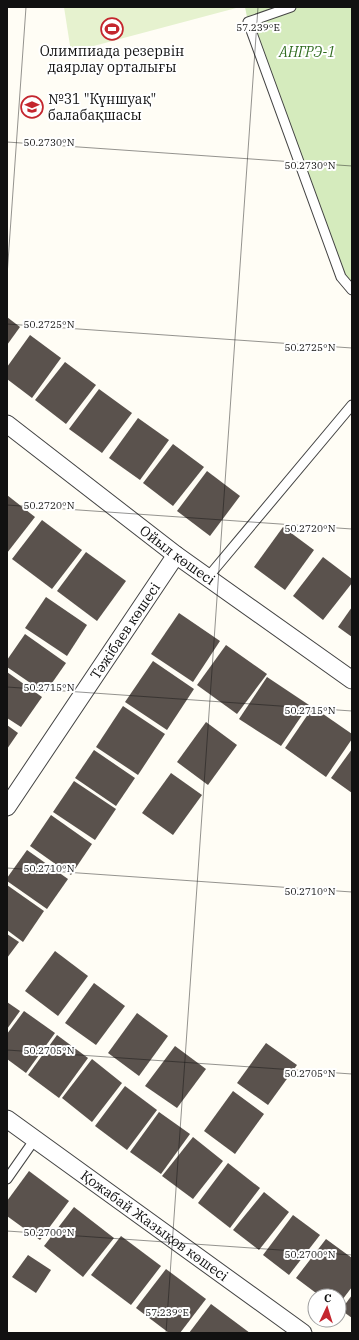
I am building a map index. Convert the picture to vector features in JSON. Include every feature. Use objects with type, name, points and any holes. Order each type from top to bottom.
[{"type":"street","name":"Ойыл көшесі","points":[[7,424],[176,555],[352,680]]},
{"type":"street","name":"Тәжібаев көшесі","points":[[7,807],[176,555]]},
{"type":"street","name":"Қожабай Жазықов көшесі","points":[[7,1119],[303,1333]]},
{"type":"lane","points":[[291,7],[248,22],[341,277],[352,290]]},
{"type":"lane","points":[[208,577],[352,405]]},
{"type":"lane","points":[[7,1179],[35,1139]]},
{"type":"green space","name":"Олимпиада резервін даярлау орталығы","points":[[64,7],[240,7],[71,52]]},
{"type":"green space","name":"АНГРЭ-1","points":[[245,7],[352,7],[352,290],[341,277],[248,22]]},
{"type":"building","points":[[7,317],[20,327],[7,345]]},
{"type":"building","points":[[30,335],[61,358],[32,398],[7,379],[7,367]]},
{"type":"building","points":[[65,362],[96,385],[66,424],[35,400]]},
{"type":"building","points":[[99,389],[132,413],[102,453],[69,429]]},
{"type":"building","points":[[138,418],[169,440],[140,480],[109,458]]},
{"type":"building","points":[[173,444],[204,467],[173,506],[143,483]]},
{"type":"building","points":[[207,471],[240,496],[210,536],[177,511]]},
{"type":"building","points":[[7,495],[35,517],[7,553]]},
{"type":"building","points":[[42,520],[82,550],[52,589],[12,559]]},
{"type":"building","points":[[283,527],[314,550],[285,590],[254,567]]},
{"type":"building","points":[[86,552],[126,581],[97,621],[57,591]]},
{"type":"building","points":[[323,557],[352,579],[352,583],[323,620],[293,596]]},
{"type":"building","points":[[46,597],[87,625],[67,656],[25,628]]},
{"type":"building","points":[[352,607],[352,637],[338,627]]},
{"type":"building","points":[[179,613],[220,641],[193,682],[151,654]]},
{"type":"building","points":[[25,634],[66,663],[45,693],[7,667],[7,660]]},
{"type":"building","points":[[226,645],[267,674],[237,714],[197,685]]},
{"type":"building","points":[[153,661],[194,689],[167,730],[125,702]]},
{"type":"building","points":[[7,672],[42,697],[21,727],[7,718]]},
{"type":"building","points":[[267,677],[309,705],[281,746],[239,719]]},
{"type":"building","points":[[123,706],[165,734],[138,775],[96,747]]},
{"type":"building","points":[[313,707],[352,734],[352,739],[326,777],[285,748]]},
{"type":"building","points":[[206,722],[237,745],[208,785],[177,762]]},
{"type":"building","points":[[7,725],[18,733],[7,749]]},
{"type":"building","points":[[352,749],[352,793],[331,778]]},
{"type":"building","points":[[94,750],[135,778],[116,806],[75,778]]},
{"type":"building","points":[[171,773],[202,795],[173,835],[142,813]]},
{"type":"building","points":[[74,781],[116,809],[95,840],[53,812]]},
{"type":"building","points":[[51,815],[92,844],[71,875],[30,846]]},
{"type":"building","points":[[27,850],[68,879],[47,909],[7,881],[7,878]]},
{"type":"building","points":[[7,885],[44,911],[23,942],[7,930]]},
{"type":"building","points":[[7,934],[19,942],[7,958]]},
{"type":"building","points":[[55,951],[88,976],[58,1016],[25,991]]},
{"type":"building","points":[[94,983],[125,1006],[96,1045],[65,1023]]},
{"type":"building","points":[[7,1002],[20,1011],[7,1029]]},
{"type":"building","points":[[24,1011],[55,1033],[26,1073],[7,1059],[7,1034]]},
{"type":"building","points":[[137,1013],[168,1036],[139,1076],[108,1053]]},
{"type":"building","points":[[57,1035],[88,1058],[59,1098],[28,1075]]},
{"type":"building","points":[[266,1043],[297,1065],[268,1105],[237,1083]]},
{"type":"building","points":[[175,1046],[206,1069],[177,1108],[145,1086]]},
{"type":"building","points":[[92,1059],[122,1083],[92,1122],[62,1098]]},
{"type":"building","points":[[125,1086],[157,1110],[127,1150],[95,1126]]},
{"type":"building","points":[[233,1091],[264,1114],[235,1154],[204,1131]]},
{"type":"building","points":[[159,1112],[190,1134],[161,1174],[130,1152]]},
{"type":"building","points":[[193,1137],[223,1161],[193,1199],[162,1176]]},
{"type":"building","points":[[228,1163],[260,1188],[230,1228],[198,1203]]},
{"type":"building","points":[[29,1171],[69,1201],[40,1240],[7,1216],[7,1201]]},
{"type":"building","points":[[264,1192],[289,1212],[259,1250],[233,1230]]},
{"type":"building","points":[[74,1207],[114,1238],[83,1277],[44,1246]]},
{"type":"building","points":[[293,1215],[320,1235],[289,1275],[263,1255]]},
{"type":"building","points":[[121,1236],[161,1266],[131,1305],[91,1275]]},
{"type":"building","points":[[326,1239],[352,1258],[352,1287],[347,1294],[347,1288],[309,1288],[296,1278]]},
{"type":"building","points":[[28,1255],[51,1270],[36,1293],[12,1277]]},
{"type":"building","points":[[166,1269],[206,1299],[180,1333],[169,1333],[136,1308]]},
{"type":"building","points":[[352,1295],[352,1318],[347,1314],[347,1302]]},
{"type":"building","points":[[211,1304],[250,1333],[189,1333]]},
{"type":"place","name":"Олимпиада резервін даярлау орталығы","points":[[112,29]]},
{"type":"place","name":"№31 \"Күншуақ\" балабақшасы","points":[[32,107]]}]
